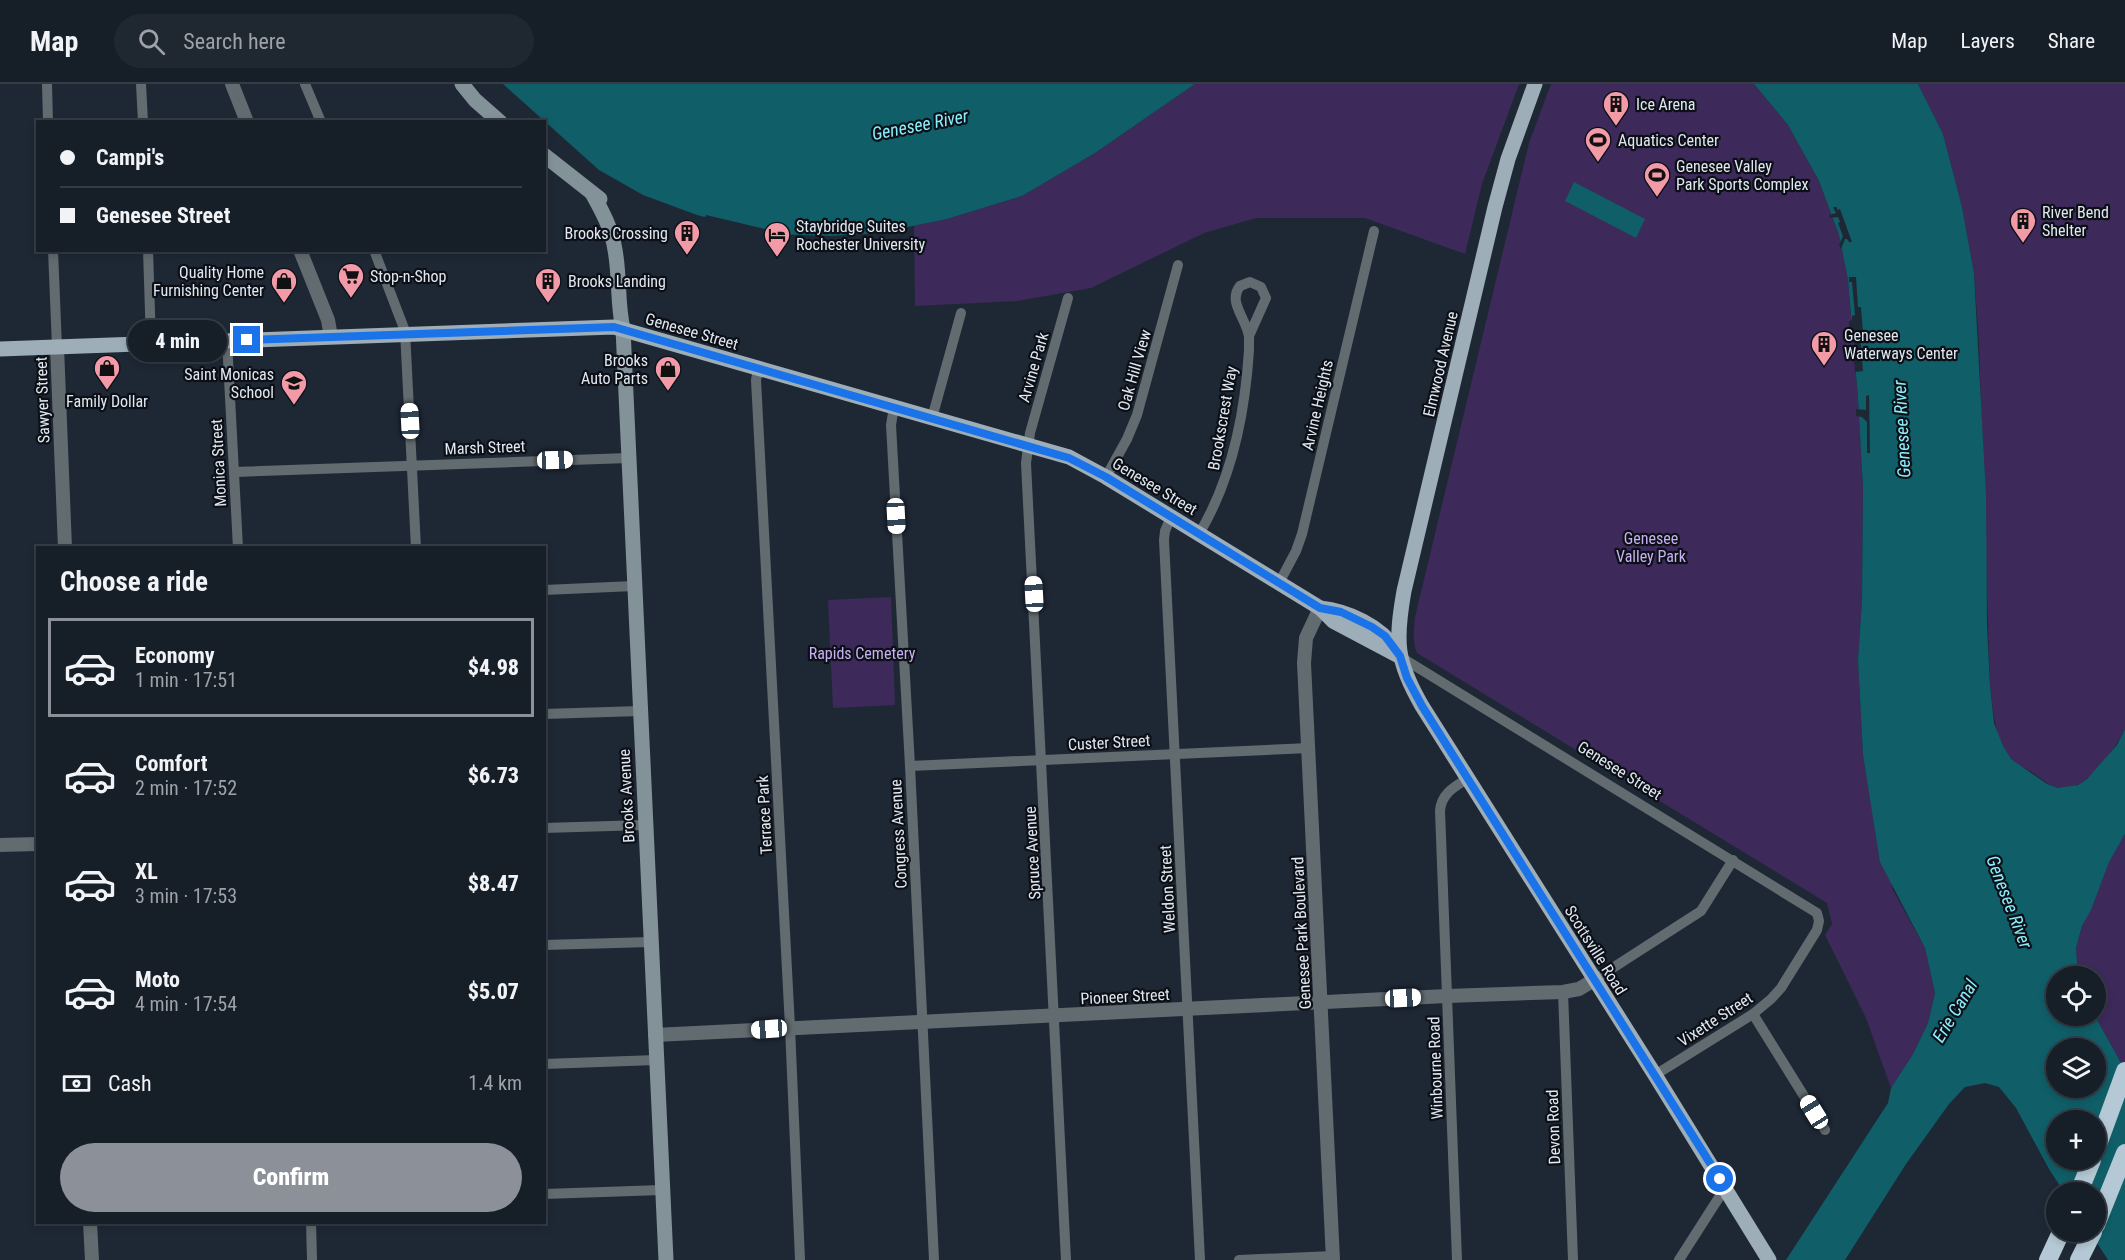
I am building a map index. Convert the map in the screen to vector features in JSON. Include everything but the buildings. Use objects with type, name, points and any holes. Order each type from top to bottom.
[{"type":"highway","points":[[2106,1123],[2125,1071]]},
{"type":"highway","points":[[2106,1200],[2125,1153]]},
{"type":"highway","points":[[2048,1260],[2056,1242]]},
{"type":"highway","points":[[2079,1260],[2087,1242]]},
{"type":"main road","points":[[462,84],[475,100],[498,120]]},
{"type":"main road","name":"Elmwood Avenue","points":[[1400,656],[1398,633],[1404,591],[1495,207],[1508,159],[1535,84]]},
{"type":"main road","name":"Brooks Avenue","points":[[546,156],[592,193],[614,242],[617,266],[619,307],[623,329],[666,1260]]},
{"type":"main road","name":"Genesee Street","points":[[0,349],[611,327],[623,329],[1028,444],[1069,458],[1106,477],[1320,608],[1333,621],[1400,656]]},
{"type":"main road","name":"Scottsville Road","points":[[1400,656],[1404,671],[1416,696],[1769,1260]]},
{"type":"street","points":[[47,84],[48,120]]},
{"type":"street","points":[[141,84],[143,120]]},
{"type":"street","points":[[232,84],[246,120]]},
{"type":"street","points":[[305,84],[320,120]]},
{"type":"street","name":"Arvine Heights","points":[[1279,583],[1302,534],[1374,231]]},
{"type":"street","name":"Sawyer Street","points":[[53,252],[64,546]]},
{"type":"street","points":[[148,252],[152,344]]},
{"type":"street","points":[[301,252],[328,320],[331,337]]},
{"type":"street","points":[[375,252],[406,334],[416,546]]},
{"type":"street","name":"Oak Hill View","points":[[1106,477],[1137,415],[1178,266]]},
{"type":"street","name":"Brookscrest Way","points":[[1199,534],[1220,495],[1231,463],[1245,384],[1249,336],[1266,298],[1262,286],[1250,282],[1240,286],[1235,298],[1249,336]]},
{"type":"street","name":"Arvine Park","points":[[1028,444],[1068,298]]},
{"type":"street","points":[[932,418],[961,313]]},
{"type":"street","name":"Monica Street","points":[[227,341],[238,546]]},
{"type":"street","name":"Terrace Park","points":[[758,369],[756,380],[800,1260]]},
{"type":"street","name":"Congress Avenue","points":[[894,407],[891,425],[934,1260]]},
{"type":"street","name":"Spruce Avenue","points":[[1028,444],[1026,463],[1043,761],[1066,1260]]},
{"type":"street","name":"Marsh Street","points":[[234,472],[628,458]]},
{"type":"street","name":"Weldon Street","points":[[1171,517],[1164,540],[1200,1260]]},
{"type":"street","points":[[546,590],[634,586]]},
{"type":"street","name":"Genesee Park Boulevard","points":[[1320,608],[1308,630],[1304,647],[1333,1258]]},
{"type":"street","name":"Genesee Street","points":[[1400,656],[1813,909],[1819,918]]},
{"type":"street","points":[[546,714],[640,711]]},
{"type":"street","name":"Custer Street","points":[[910,766],[1309,748]]},
{"type":"street","name":"Winbourne Road","points":[[1457,1260],[1440,805],[1448,792],[1467,779]]},
{"type":"street","points":[[546,828],[645,825]]},
{"type":"street","points":[[0,845],[36,843]]},
{"type":"street","points":[[1594,980],[1701,911],[1733,860]]},
{"type":"street","name":"Vixette Street","points":[[1655,1075],[1753,1014],[1771,999],[1781,988],[1817,930],[1819,918]]},
{"type":"street","points":[[546,945],[651,942]]},
{"type":"street","name":"Pioneer Street","points":[[655,1035],[1563,992],[1579,989],[1594,980]]},
{"type":"street","name":"Devon Road","points":[[1563,992],[1573,1260]]},
{"type":"street","points":[[1753,1014],[1825,1130]]},
{"type":"street","points":[[546,1064],[656,1060]]},
{"type":"street","points":[[1679,1260],[1725,1188]]},
{"type":"street","points":[[546,1194],[662,1190]]},
{"type":"street","points":[[90,1224],[92,1260]]},
{"type":"street","points":[[311,1224],[312,1260]]},
{"type":"street","points":[[1239,1260],[1333,1258]]},
{"type":"green space","points":[[1195,84],[1519,84],[1482,184],[1465,254],[1365,218],[1256,218],[1204,233],[1091,288],[1017,301],[915,306],[914,225],[947,219],[1022,196],[1095,153]]},
{"type":"green space","name":"Genesee Valley Park","points":[[1551,84],[1754,84],[1788,125],[1819,181],[1839,235],[1848,280],[1863,488],[1862,600],[1858,660],[1863,755],[1871,801],[1893,890],[1925,948],[1935,993],[1928,1023],[1913,1054],[1891,1088],[1866,1018],[1825,935],[1832,924],[1827,903],[1417,653],[1415,648],[1415,617],[1529,143]]},
{"type":"green space","points":[[1918,84],[2125,84],[2125,729],[2099,768],[2080,783],[2070,787],[2053,786],[2012,760],[2006,753],[1998,735],[1990,686],[1979,343],[1974,273],[1962,207],[1943,134]]},
{"type":"green space","name":"Rapids Cemetery","points":[[891,597],[895,705],[833,708],[828,600]]},
{"type":"green space","points":[[2125,834],[2125,1070],[2101,1026],[2106,1026],[2106,966],[2077,966],[2076,948],[2082,926],[2091,909],[2108,862]]},
{"type":"water","name":"Genesee River","points":[[503,84],[1195,84],[1095,153],[1022,196],[947,219],[878,233],[829,236],[758,231],[697,215],[643,195],[599,170],[546,123],[546,120],[543,120]]},
{"type":"water","points":[[1754,84],[1918,84],[1943,134],[1962,207],[1974,273],[1986,496],[1987,625],[1994,723],[2011,759],[2047,784],[2058,788],[2078,785],[2087,779],[2117,745],[2125,729],[2125,834],[2109,862],[2091,910],[2082,926],[2076,948],[2077,966],[2046,966],[2046,1026],[2101,1026],[2125,1070],[2125,1260],[2108,1260],[2096,1242],[2106,1242],[2106,1182],[2057,1182],[2050,1170],[2106,1170],[2106,1110],[2046,1110],[2046,1163],[2016,1108],[1999,1087],[1985,1083],[1965,1087],[1949,1104],[1906,1164],[1845,1260],[1786,1260],[1888,1103],[1891,1088],[1913,1054],[1928,1023],[1935,993],[1925,948],[1880,862],[1863,755],[1858,660],[1862,600],[1863,488],[1858,398],[1848,280],[1839,235],[1819,181],[1788,125]]},
{"type":"water","points":[[1574,182],[1645,219],[1636,238],[1565,201]]},
{"type":"pier","points":[[1833,207],[1840,209],[1852,242],[1845,239],[1841,249],[1839,245],[1843,236],[1838,223],[1840,222],[1838,217],[1830,218],[1829,215],[1836,213]]},
{"type":"pier","points":[[706,215],[773,231],[772,236],[704,220]]},
{"type":"pier","points":[[1849,277],[1856,277],[1863,333],[1860,334],[1863,371],[1855,372],[1853,336],[1850,336],[1849,322],[1855,315],[1852,282],[1849,282]]},
{"type":"pier","points":[[1869,395],[1870,453],[1867,453],[1867,422],[1862,417],[1856,416],[1856,409],[1866,410],[1866,396]]},
{"type":"place","name":"Ice Arena","points":[[1616,127]]},
{"type":"place","name":"Aquatics Center","points":[[1598,163]]},
{"type":"place","name":"Genesee Valley Park Sports Complex","points":[[1657,198]]},
{"type":"place","name":"River Bend Shelter","points":[[2023,244]]},
{"type":"place","name":"Brooks Crossing","points":[[687,256]]},
{"type":"place","name":"Staybridge Suites Rochester University","points":[[777,258]]},
{"type":"place","name":"Stop-n-Shop","points":[[351,299]]},
{"type":"place","name":"Quality Home Furnishing Center","points":[[284,304]]},
{"type":"place","name":"Brooks Landing","points":[[548,304]]},
{"type":"place","name":"Genesee Waterways Center","points":[[1824,367]]},
{"type":"place","name":"Family Dollar","points":[[107,391]]},
{"type":"place","name":"Brooks Auto Parts","points":[[668,392]]},
{"type":"place","name":"Saint Monicas School","points":[[294,406]]},
{"type":"route","points":[[247,340],[618,328],[1028,444],[1077,461],[1320,608],[1336,610],[1372,627],[1385,636],[1395,648],[1422,706],[1720,1179]]},
{"type":"water label","name":"Erie Canal","points":[[1955,1011]]}]
